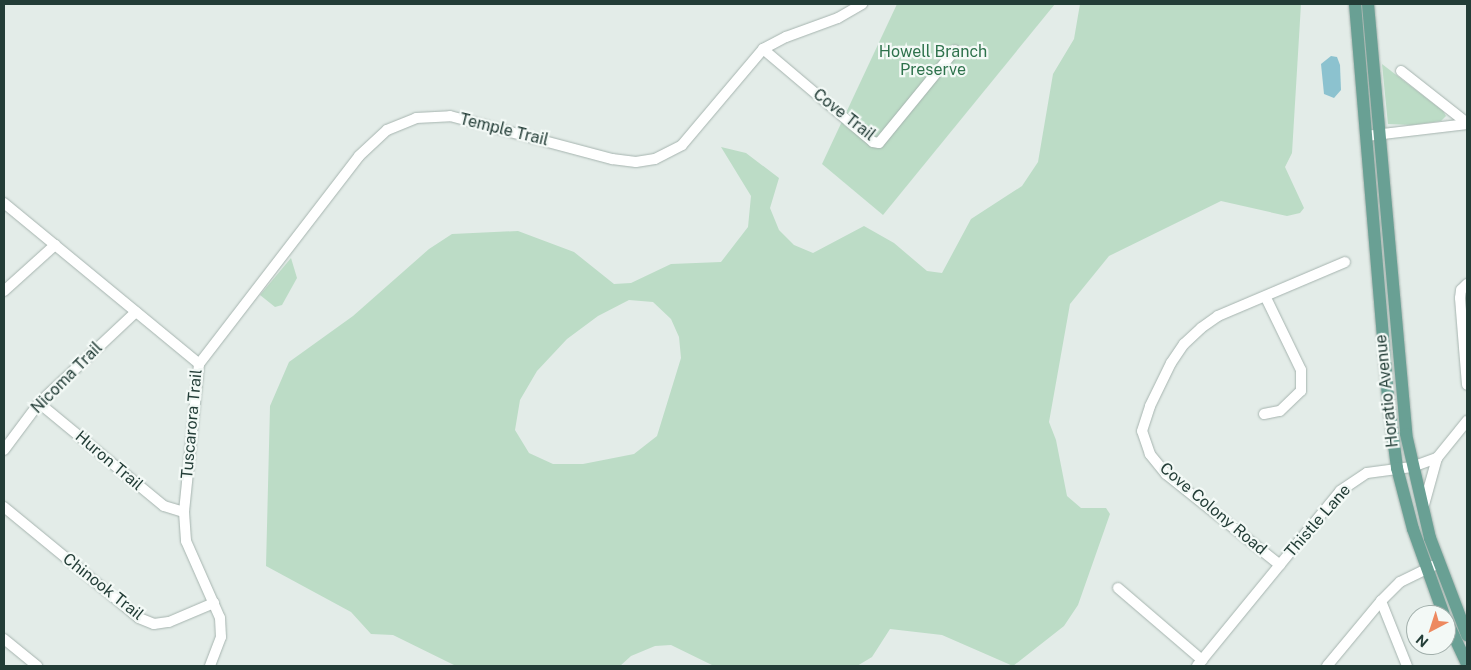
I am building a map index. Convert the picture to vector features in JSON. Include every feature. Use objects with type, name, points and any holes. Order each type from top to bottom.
[{"type":"main road","name":"Horatio Avenue","points":[[1355,4],[1380,301],[1398,468],[1433,566],[1467,635]]},
{"type":"main road","name":"Horatio Avenue","points":[[1368,4],[1381,134],[1394,300],[1412,467],[1442,605]]},
{"type":"main road","points":[[1380,301],[1394,300]]},
{"type":"main road","points":[[1456,640],[1467,664]]},
{"type":"street","name":"Temple Trail","points":[[199,364],[359,156],[387,130],[416,118],[450,116],[612,158],[636,162],[655,159],[682,145],[763,49],[786,37],[838,18],[862,4]]},
{"type":"street","name":"Cove Trail","points":[[763,49],[874,142],[879,142],[955,50]]},
{"type":"street","points":[[1401,71],[1467,124]]},
{"type":"street","points":[[1366,136],[1467,124]]},
{"type":"street","name":"Tuscarora Trail","points":[[4,203],[199,364],[184,512],[186,541],[220,618],[221,637],[210,666]]},
{"type":"street","points":[[4,291],[56,246]]},
{"type":"street","name":"Cove Colony Road","points":[[1280,565],[1166,474],[1150,454],[1142,431],[1150,406],[1184,344],[1218,316],[1266,298],[1345,262]]},
{"type":"street","points":[[1467,284],[1461,290],[1467,385]]},
{"type":"street","points":[[1264,414],[1280,411],[1300,391],[1301,384],[1301,370],[1266,298]]},
{"type":"street","name":"Nicoma Trail","points":[[4,450],[39,403],[136,312]]},
{"type":"street","name":"Huron Trail","points":[[39,403],[164,506],[184,512]]},
{"type":"street","points":[[1423,513],[1425,494],[1437,458],[1467,421]]},
{"type":"street","name":"Thistle Lane","points":[[1200,663],[1340,491],[1357,478],[1398,468],[1412,467],[1437,458]]},
{"type":"street","name":"Chinook Trail","points":[[4,507],[139,618],[154,624],[169,622],[214,603]]},
{"type":"street","points":[[1327,666],[1381,601],[1400,582],[1433,566]]},
{"type":"street","points":[[1118,588],[1200,663]]},
{"type":"street","points":[[1381,601],[1407,666]]},
{"type":"street","points":[[4,639],[37,666]]},
{"type":"green space","name":"Howell Branch Preserve","points":[[897,4],[1055,4],[883,215],[822,164]]},
{"type":"green space","points":[[1080,4],[1301,4],[1292,153],[1285,167],[1304,208],[1300,213],[1287,216],[1221,201],[1109,256],[1070,304],[1049,422],[1056,440],[1067,496],[1081,508],[1106,508],[1110,514],[1078,605],[1064,626],[1013,666],[942,635],[890,629],[872,657],[857,666],[714,666],[671,645],[655,646],[631,656],[620,666],[456,666],[393,635],[371,634],[351,612],[266,566],[270,406],[289,362],[353,316],[429,249],[452,234],[518,231],[574,252],[614,284],[631,283],[671,264],[721,262],[748,227],[751,196],[721,147],[746,153],[779,178],[770,208],[779,230],[794,245],[813,253],[864,226],[894,243],[927,271],[942,273],[971,219],[1022,186],[1038,162],[1053,74],[1074,39]],"holes":[[[629,300],[653,302],[671,319],[679,337],[681,358],[657,436],[634,454],[583,464],[553,464],[529,453],[515,430],[520,400],[537,371],[567,339],[598,316]]]},
{"type":"green space","points":[[1382,64],[1443,111],[1446,116],[1441,121],[1412,125],[1388,124]]},
{"type":"green space","points":[[291,258],[297,278],[282,305],[275,307],[260,295]]},
{"type":"water","points":[[1331,56],[1337,57],[1340,65],[1341,90],[1334,98],[1324,94],[1321,64]]}]
